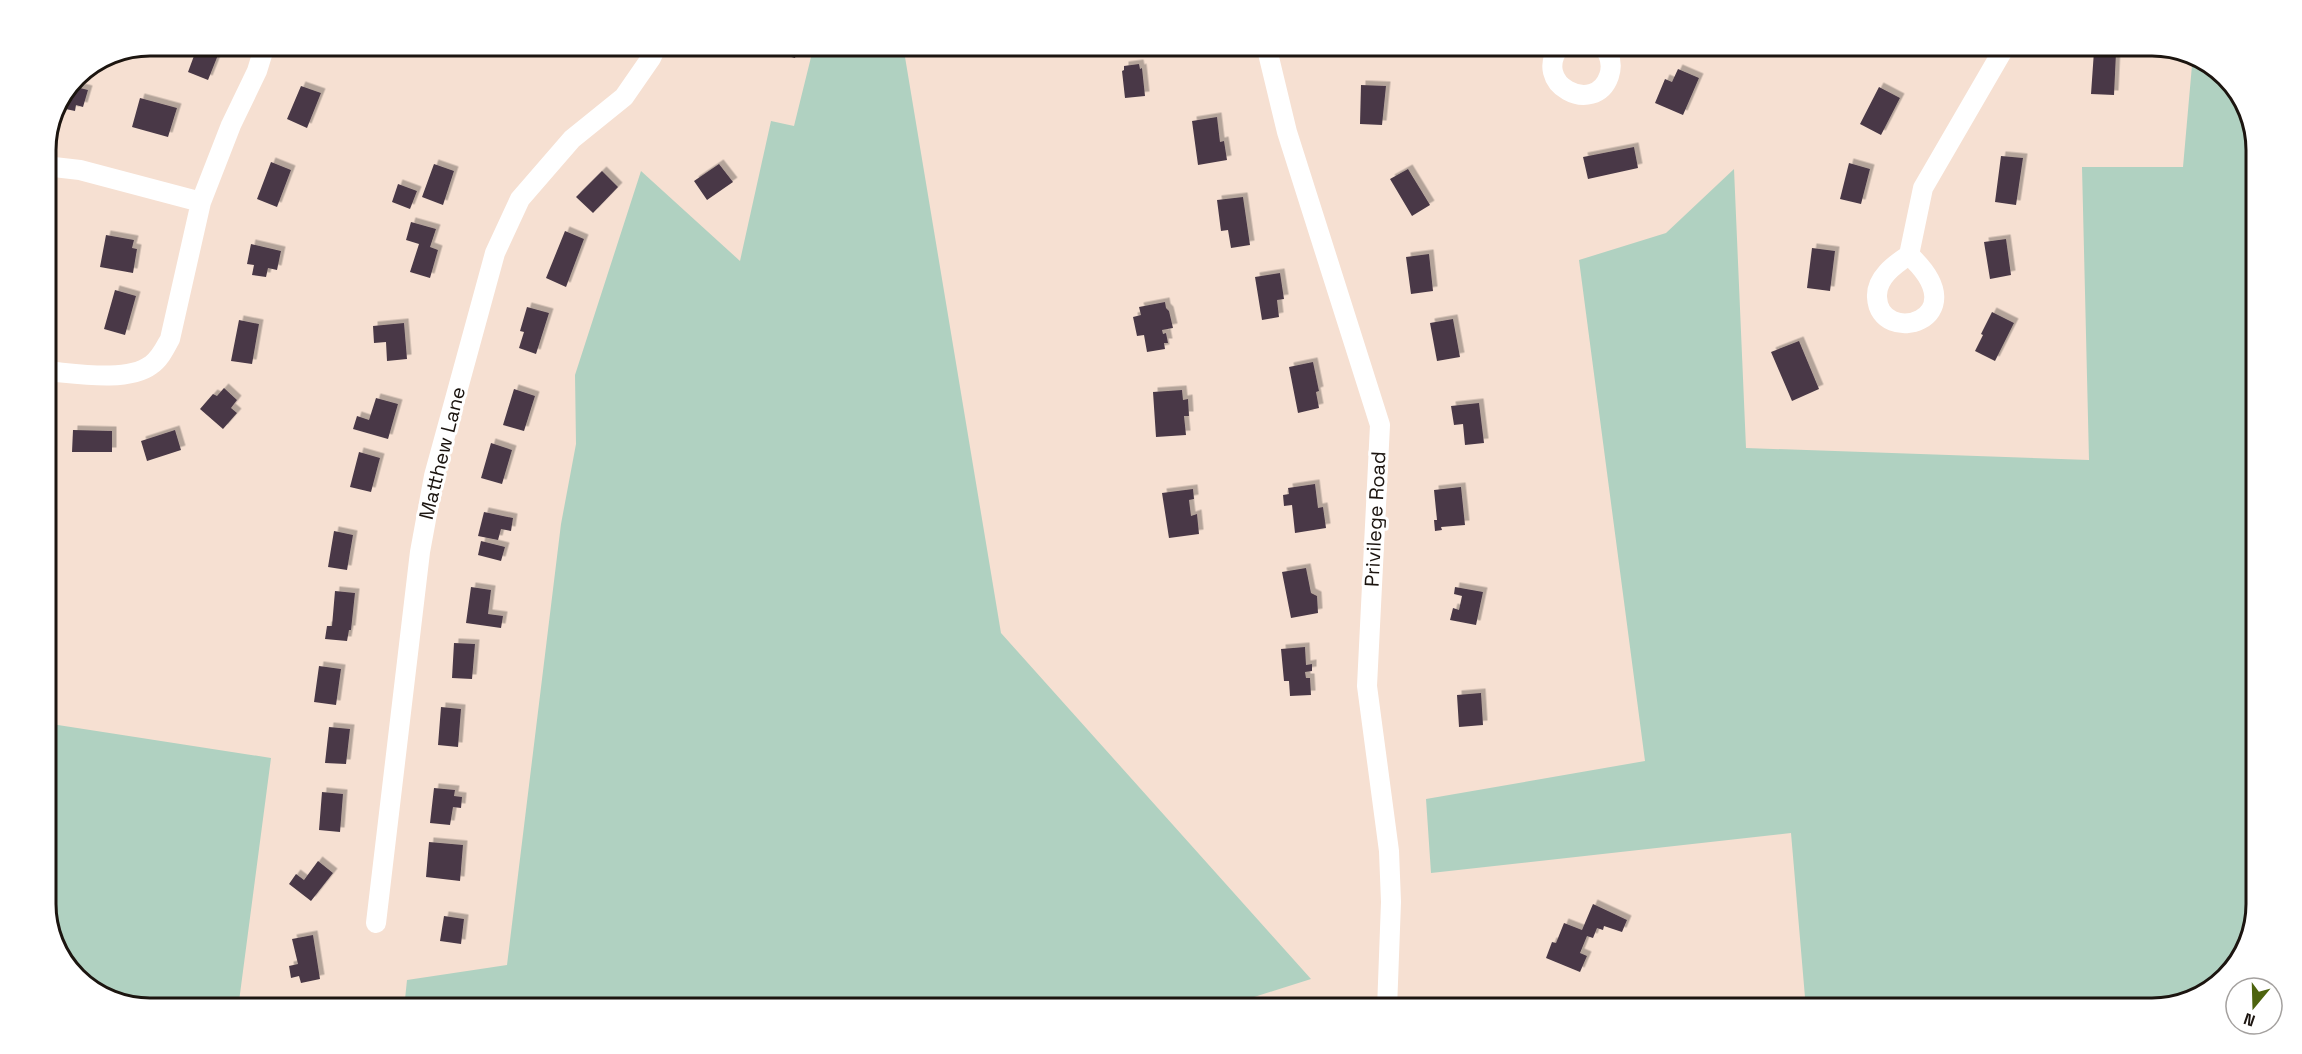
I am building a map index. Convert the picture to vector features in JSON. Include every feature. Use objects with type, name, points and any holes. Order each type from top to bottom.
[{"type":"street","points":[[56,372],[114,375],[137,372],[151,366],[161,355],[170,339],[201,202],[231,125],[257,71],[262,56]]},
{"type":"street","name":"Matthew Lane","points":[[376,923],[420,552],[434,476],[495,253],[520,199],[572,139],[624,97],[652,56]]},
{"type":"street","name":"Privilege Road","points":[[1269,56],[1287,132],[1380,425],[1367,686],[1389,851],[1387,998]]},
{"type":"street","points":[[1555,56],[1554,77],[1566,91],[1584,95],[1601,88],[1610,72],[1609,56]]},
{"type":"street","points":[[1909,255],[1923,188],[2000,56]]},
{"type":"street","points":[[56,167],[80,170],[201,202]]},
{"type":"green space","points":[[811,56],[905,56],[1001,633],[1311,979],[1251,998],[405,998],[407,980],[507,965],[561,524],[576,444],[575,375],[641,171],[740,261],[771,121],[794,126]]},
{"type":"green space","points":[[2192,65],[2210,75],[2227,92],[2239,114],[2246,144],[2246,904],[2245,923],[2239,940],[2234,951],[2214,975],[2194,989],[2171,997],[1805,998],[1791,833],[1431,873],[1426,799],[1645,761],[1579,260],[1666,233],[1734,169],[1746,448],[2089,460],[2082,167],[2183,167]]},
{"type":"green space","points":[[56,725],[271,758],[239,998],[131,997],[92,979],[71,957],[57,923]]},
{"type":"building","points":[[194,56],[218,56],[208,80],[188,72]]},
{"type":"building","points":[[2094,56],[2116,56],[2114,95],[2091,94]]},
{"type":"building","points":[[1139,64],[1140,69],[1142,68],[1145,96],[1125,98],[1122,71],[1124,66]]},
{"type":"building","points":[[1678,69],[1699,78],[1683,115],[1655,103],[1665,79],[1672,82]]},
{"type":"building","points":[[1361,85],[1386,86],[1382,125],[1360,124]]},
{"type":"building","points":[[301,86],[321,93],[307,128],[287,119]]},
{"type":"building","points":[[80,87],[88,90],[83,107],[76,105],[75,111],[65,109]]},
{"type":"building","points":[[1879,87],[1900,98],[1881,135],[1860,124]]},
{"type":"building","points":[[140,98],[177,108],[168,137],[132,127]]},
{"type":"building","points":[[1217,117],[1220,142],[1224,141],[1227,160],[1198,165],[1192,121]]},
{"type":"building","points":[[1634,147],[1638,168],[1588,179],[1583,157]]},
{"type":"building","points":[[2001,156],[2023,158],[2016,205],[1995,202]]},
{"type":"building","points":[[271,162],[291,170],[277,207],[257,199]]},
{"type":"building","points":[[1849,163],[1870,169],[1861,204],[1840,199]]},
{"type":"building","points":[[434,164],[454,171],[443,205],[422,197]]},
{"type":"building","points":[[719,164],[733,182],[707,200],[694,181]]},
{"type":"building","points":[[1408,169],[1430,205],[1412,216],[1390,179]]},
{"type":"building","points":[[602,171],[618,187],[593,213],[576,197]]},
{"type":"building","points":[[398,184],[417,191],[410,209],[392,202]]},
{"type":"building","points":[[1243,197],[1250,245],[1231,248],[1228,230],[1221,231],[1217,200]]},
{"type":"building","points":[[411,222],[436,229],[430,247],[438,250],[430,278],[410,272],[419,244],[406,240]]},
{"type":"building","points":[[565,231],[584,239],[566,287],[546,278]]},
{"type":"building","points":[[106,235],[134,240],[132,248],[137,249],[133,273],[100,267]]},
{"type":"building","points":[[2006,239],[2011,275],[1990,279],[1984,242]]},
{"type":"building","points":[[251,244],[281,251],[277,270],[268,268],[266,277],[252,275],[254,265],[247,264]]},
{"type":"building","points":[[1812,248],[1835,251],[1830,291],[1807,288]]},
{"type":"building","points":[[1429,254],[1433,291],[1411,294],[1406,257]]},
{"type":"building","points":[[1280,273],[1284,299],[1277,300],[1279,317],[1262,320],[1255,277]]},
{"type":"building","points":[[115,290],[136,296],[125,335],[104,329]]},
{"type":"building","points":[[1165,302],[1173,328],[1162,330],[1163,334],[1166,333],[1168,343],[1164,343],[1165,349],[1147,352],[1144,335],[1137,336],[1133,317],[1141,315],[1139,307]]},
{"type":"building","points":[[527,307],[549,313],[536,354],[519,348],[524,332],[520,331]]},
{"type":"building","points":[[1992,312],[2014,323],[1995,361],[1975,351]]},
{"type":"building","points":[[1453,319],[1460,357],[1437,361],[1430,323]]},
{"type":"building","points":[[239,320],[259,324],[252,364],[231,361]]},
{"type":"building","points":[[404,323],[407,359],[387,361],[386,342],[374,343],[373,326]]},
{"type":"building","points":[[1799,341],[1819,389],[1792,401],[1771,352]]},
{"type":"building","points":[[1313,362],[1319,391],[1316,392],[1319,408],[1298,413],[1289,367]]},
{"type":"building","points":[[224,388],[237,400],[231,408],[237,413],[223,429],[200,409],[213,394],[217,396]]},
{"type":"building","points":[[514,389],[535,396],[524,431],[503,425]]},
{"type":"building","points":[[1182,390],[1183,400],[1188,399],[1189,416],[1184,416],[1186,435],[1156,437],[1153,392]]},
{"type":"building","points":[[376,398],[398,404],[388,439],[353,429],[357,416],[369,420]]},
{"type":"building","points":[[1479,403],[1484,443],[1465,445],[1463,424],[1454,425],[1451,406]]},
{"type":"building","points":[[73,430],[112,431],[112,452],[72,452]]},
{"type":"building","points":[[175,430],[181,450],[147,461],[141,441]]},
{"type":"building","points":[[491,443],[512,450],[502,484],[481,478]]},
{"type":"building","points":[[359,452],[380,458],[371,492],[350,487]]},
{"type":"building","points":[[1315,484],[1318,508],[1323,507],[1326,528],[1295,533],[1292,505],[1284,506],[1283,495],[1289,494],[1288,488]]},
{"type":"building","points":[[1461,487],[1465,525],[1441,527],[1442,530],[1435,531],[1434,520],[1437,520],[1434,490]]},
{"type":"building","points":[[1193,489],[1194,499],[1189,500],[1191,516],[1197,514],[1199,534],[1169,538],[1162,493]]},
{"type":"building","points":[[484,512],[513,518],[511,531],[501,529],[498,540],[478,536]]},
{"type":"building","points":[[334,531],[353,535],[347,570],[328,567]]},
{"type":"building","points":[[481,541],[505,547],[501,561],[478,555]]},
{"type":"building","points":[[1306,568],[1311,593],[1317,596],[1318,613],[1291,618],[1282,572]]},
{"type":"building","points":[[471,587],[491,590],[488,614],[503,616],[501,628],[466,623]]},
{"type":"building","points":[[1455,587],[1483,592],[1476,625],[1450,620],[1453,608],[1459,610],[1462,596],[1454,594]]},
{"type":"building","points":[[335,591],[355,593],[351,630],[349,630],[347,641],[325,639],[327,626],[332,626]]},
{"type":"building","points":[[454,643],[475,644],[472,679],[452,678]]},
{"type":"building","points":[[1305,647],[1306,665],[1312,664],[1312,671],[1305,672],[1306,678],[1310,678],[1311,695],[1290,696],[1289,681],[1284,681],[1281,649]]},
{"type":"building","points":[[319,666],[341,669],[336,705],[314,702]]},
{"type":"building","points":[[1481,693],[1483,725],[1459,727],[1457,695]]},
{"type":"building","points":[[441,707],[461,709],[458,747],[438,745]]},
{"type":"building","points":[[329,727],[350,729],[346,764],[325,763]]},
{"type":"building","points":[[434,788],[455,790],[454,796],[462,797],[461,808],[453,807],[450,825],[430,823]]},
{"type":"building","points":[[322,792],[343,794],[340,832],[319,830]]},
{"type":"building","points":[[429,842],[463,845],[460,881],[426,877]]},
{"type":"building","points":[[318,861],[333,873],[311,901],[289,884],[296,874],[304,880]]},
{"type":"building","points":[[1593,904],[1627,920],[1622,932],[1604,926],[1603,930],[1597,928],[1593,938],[1587,936],[1580,953],[1587,956],[1580,972],[1546,958],[1552,942],[1556,943],[1564,923],[1582,930]]},
{"type":"building","points":[[444,916],[464,919],[461,944],[440,941]]},
{"type":"building","points":[[313,935],[320,979],[301,983],[299,976],[291,978],[289,966],[298,964],[292,939]]}]
